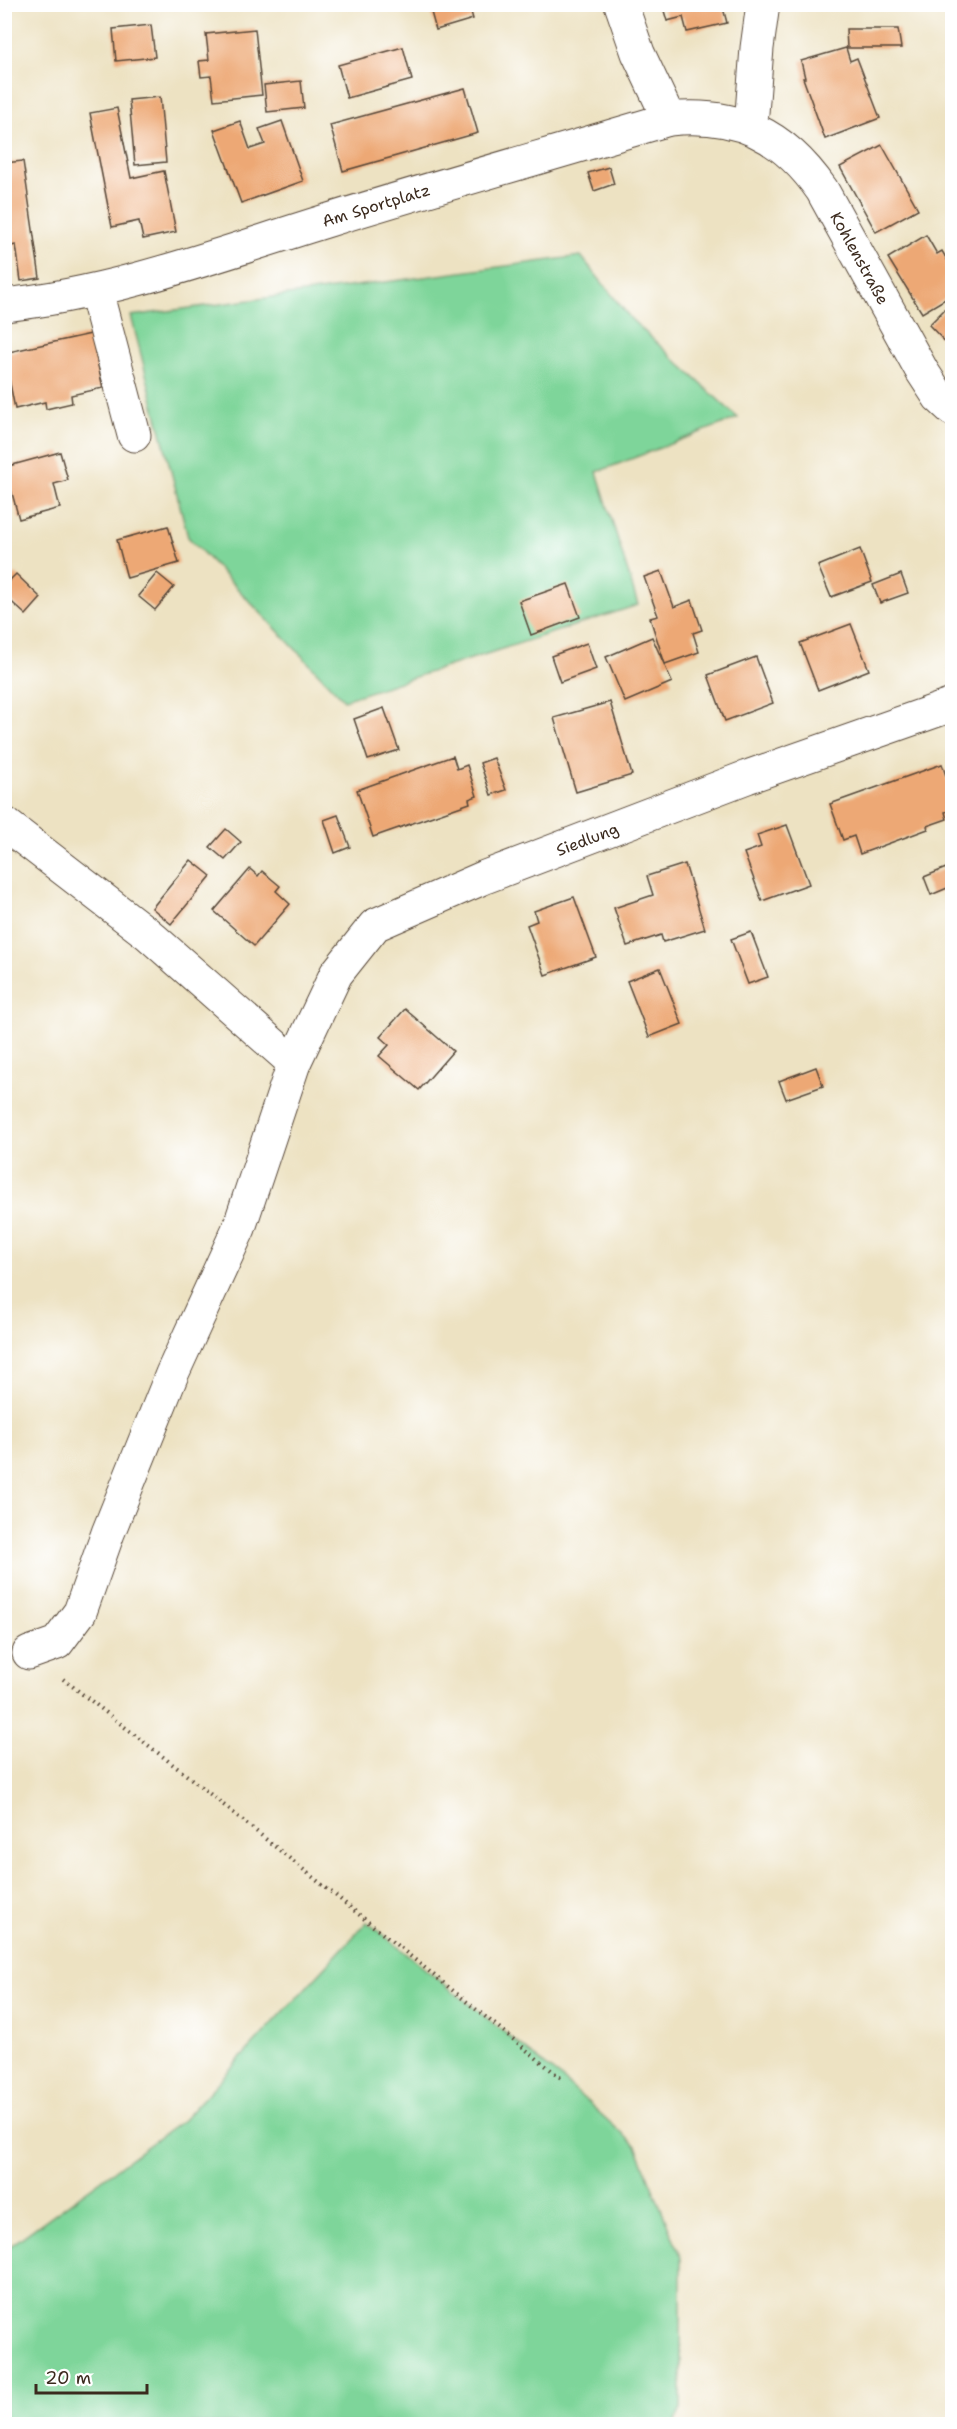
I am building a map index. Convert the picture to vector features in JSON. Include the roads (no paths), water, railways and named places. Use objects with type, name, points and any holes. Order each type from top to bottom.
[{"type":"street","points":[[621,4],[638,52],[669,119]]},
{"type":"street","points":[[747,126],[752,112],[757,48],[764,4]]},
{"type":"street","name":"Am Sportplatz","points":[[4,305],[96,291],[145,279],[431,188],[669,119],[697,116],[747,126]]},
{"type":"street","name":"Kohlenstraße","points":[[747,126],[771,139],[807,168],[822,190],[922,371],[939,397],[952,410]]},
{"type":"street","points":[[96,291],[134,435]]},
{"type":"street","name":"Siedlung","points":[[29,1653],[57,1642],[80,1612],[108,1533],[172,1374],[239,1228],[294,1063],[336,974],[375,925],[485,878],[736,781],[952,705]]},
{"type":"street","points":[[4,823],[148,934],[294,1063]]}]
